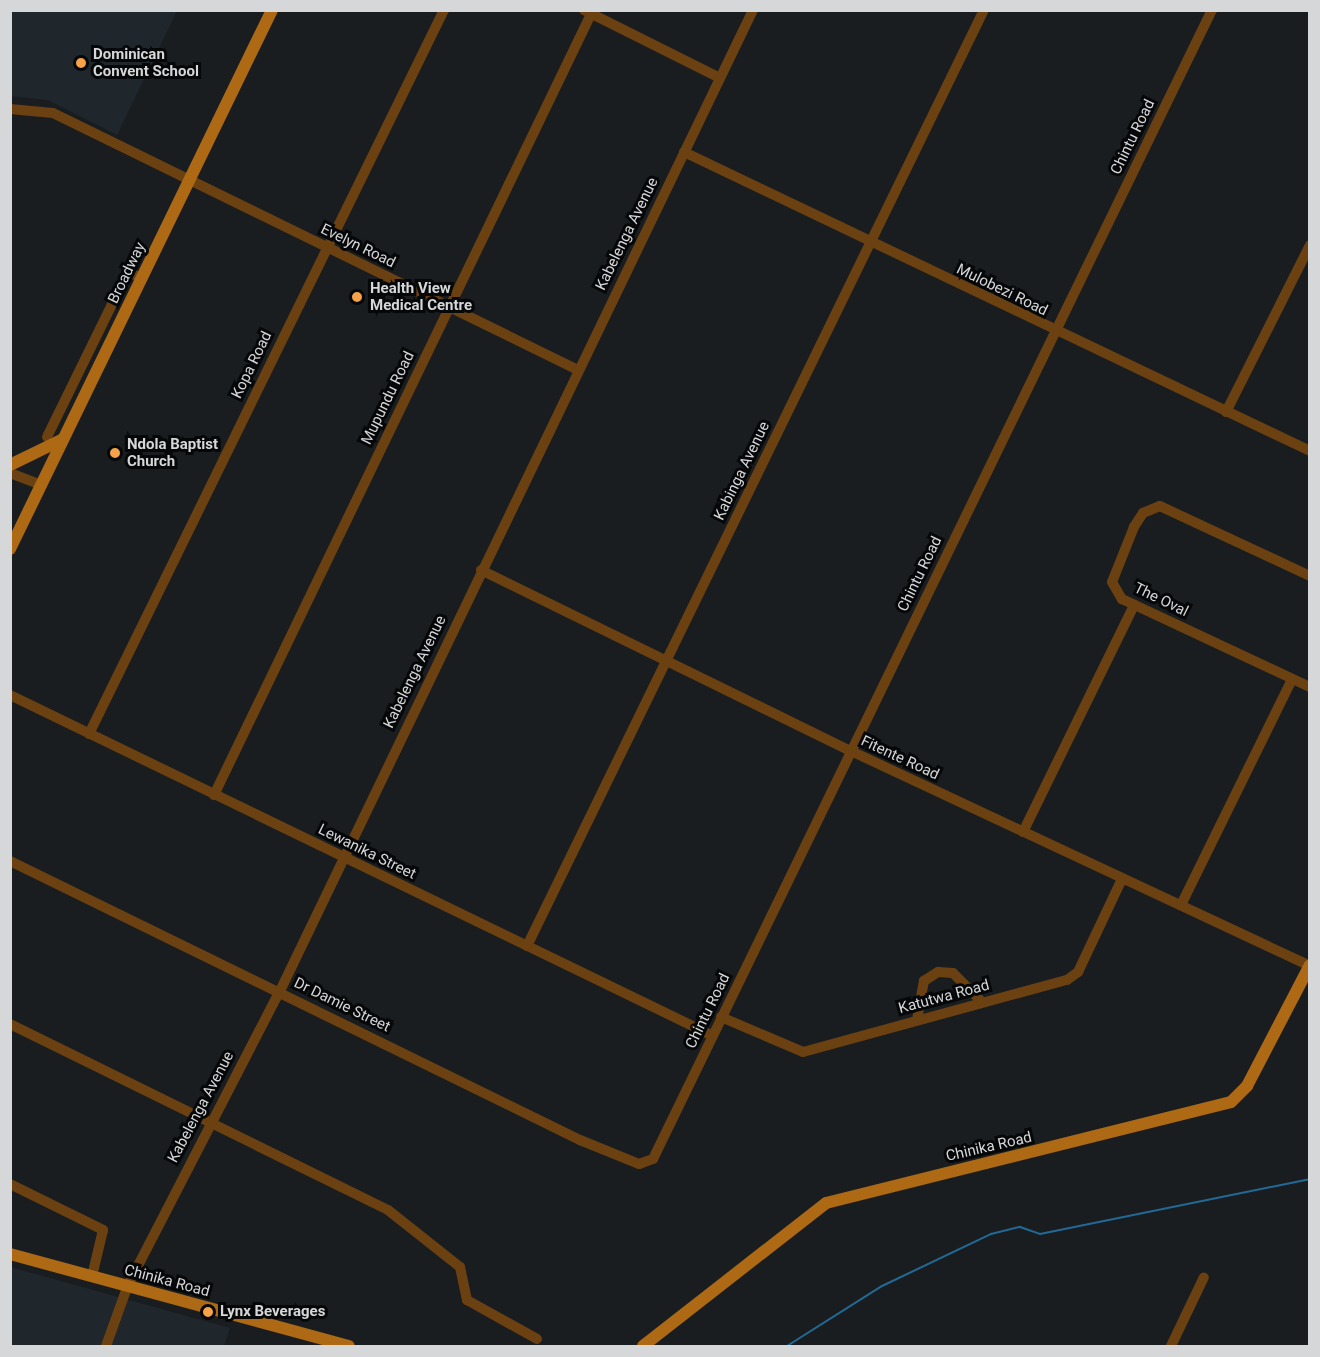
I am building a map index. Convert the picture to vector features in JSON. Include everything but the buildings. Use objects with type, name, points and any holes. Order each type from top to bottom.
[{"type":"main road","name":"Broadway","points":[[10,549],[272,10]]},
{"type":"main road","points":[[10,465],[64,438]]},
{"type":"main road","name":"Chinika Road","points":[[643,1347],[820,1206],[1231,1102],[1247,1086],[1308,964]]},
{"type":"main road","name":"Chinika Road","points":[[10,1254],[349,1347]]},
{"type":"street","name":"Kopa Road","points":[[89,734],[444,10]]},
{"type":"street","name":"Kabelenga Avenue","points":[[106,1347],[128,1286],[208,1122],[280,991],[342,856],[753,10]]},
{"type":"street","name":"Kabinga Avenue","points":[[527,946],[984,10]]},
{"type":"street","name":"Chintu Road","points":[[660,1153],[711,1035],[1212,10]]},
{"type":"street","points":[[587,12],[720,78]]},
{"type":"street","name":"Mupundu Road","points":[[214,795],[587,12]]},
{"type":"street","name":"Evelyn Road","points":[[10,109],[53,113],[578,370]]},
{"type":"street","name":"Mulobezi Road","points":[[684,152],[1054,332],[1310,451]]},
{"type":"street","points":[[1226,412],[1310,245]]},
{"type":"street","points":[[47,437],[128,272],[142,278]]},
{"type":"street","points":[[101,327],[114,334]]},
{"type":"street","points":[[10,473],[40,488]]},
{"type":"street","points":[[10,479],[40,488]]},
{"type":"street","name":"The Oval","points":[[1310,576],[1151,507],[1113,570],[1115,592],[1134,605],[1310,687]]},
{"type":"street","name":"Fitente Road","points":[[481,570],[850,751],[1308,964]]},
{"type":"street","points":[[1023,832],[1134,605]]},
{"type":"street","points":[[1181,905],[1292,679]]},
{"type":"street","name":"Lewanika Street","points":[[10,695],[711,1035]]},
{"type":"street","name":"Dr Damie Street","points":[[10,861],[280,991],[580,1140],[639,1164],[660,1153]]},
{"type":"street","name":"Katutwa Road","points":[[721,1017],[803,1052],[1072,977],[1122,879]]},
{"type":"street","points":[[917,1020],[924,981],[938,972],[953,973],[982,1002]]},
{"type":"street","points":[[10,1024],[394,1213],[460,1267],[467,1299],[537,1339]]},
{"type":"street","points":[[10,1184],[103,1230],[92,1276]]},
{"type":"street","points":[[1171,1347],[1204,1277]]},
{"type":"shaded area","name":"Dominican Convent School","points":[[11,10],[177,11],[117,135],[48,100],[11,96]]},
{"type":"shaded area","points":[[10,1267],[230,1328],[224,1346],[11,1346]]},
{"type":"waterway","points":[[787,1346],[882,1286],[991,1234],[1020,1227],[1040,1234],[1310,1179]]},
{"type":"place","name":"Dominican Convent School","points":[[81,63]]},
{"type":"place","name":"Health View Medical Centre","points":[[357,297]]},
{"type":"place","name":"Ndola Baptist Church","points":[[115,453]]},
{"type":"place","name":"Lynx Beverages","points":[[208,1312]]}]
